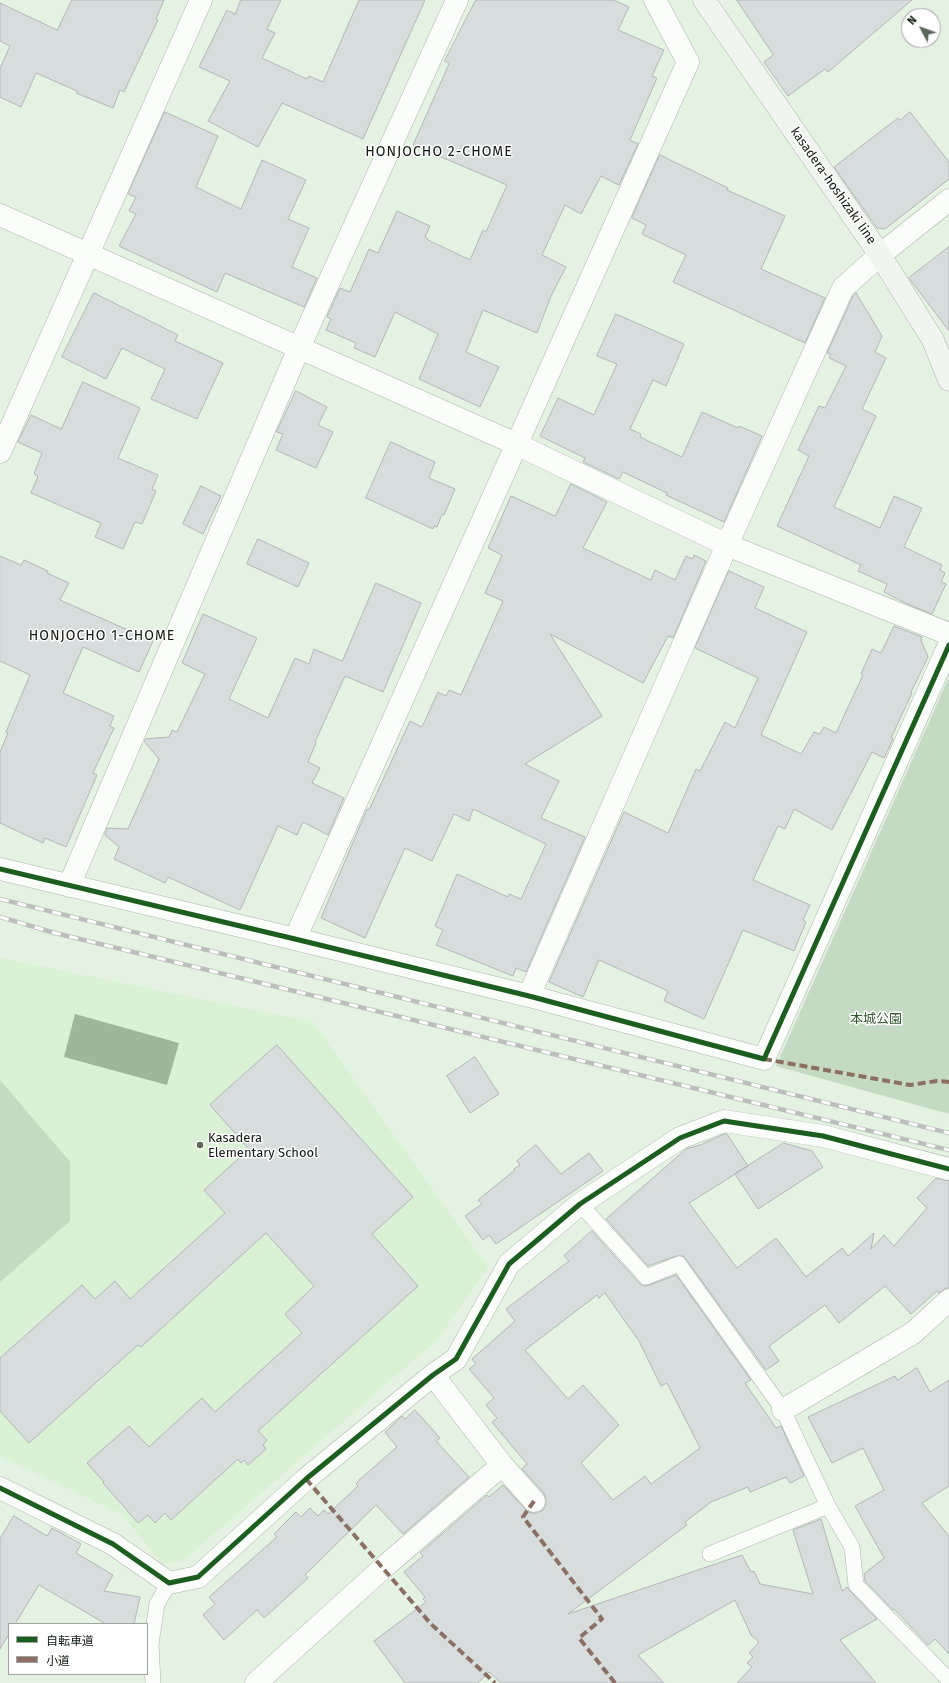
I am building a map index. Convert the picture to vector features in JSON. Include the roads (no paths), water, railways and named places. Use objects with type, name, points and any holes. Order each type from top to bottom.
[{"type":"main road","name":"kasadera-hoshizaki line","points":[[704,0],[880,255],[933,340],[949,380]]},
{"type":"street","points":[[0,452],[201,0]]},
{"type":"street","points":[[69,886],[300,348],[457,0]]},
{"type":"street","points":[[295,939],[688,62],[655,0]]},
{"type":"street","points":[[529,996],[727,545],[843,288],[880,255],[949,200]]},
{"type":"street","points":[[0,215],[89,253],[516,444],[727,545],[949,634]]},
{"type":"street","points":[[0,869],[529,996],[764,1059],[949,645]]},
{"type":"street","points":[[0,1488],[113,1544],[169,1583],[198,1577],[306,1480],[433,1375],[456,1359],[509,1264],[580,1204],[680,1138],[724,1121],[824,1136],[949,1169]]},
{"type":"street","points":[[783,1410],[913,1333],[949,1300]]},
{"type":"street","points":[[433,1375],[502,1465],[534,1501]]},
{"type":"street","points":[[256,1683],[383,1568],[502,1465]]},
{"type":"lane","points":[[580,1204],[646,1277],[679,1264],[783,1410],[828,1506],[852,1547],[856,1585],[949,1680]]},
{"type":"lane","points":[[710,1554],[828,1506]]},
{"type":"lane","points":[[153,1683],[151,1644],[157,1604],[169,1583]]},
{"type":"railway","points":[[0,899],[949,1133]]},
{"type":"railway","points":[[0,917],[55,933],[949,1150]]},
{"type":"place","name":"Kasadera Elementary School","points":[[200,1145]]},
{"type":"district","name":"HONJOCHO 2-CHOME","points":[[439,152]]},
{"type":"district","name":"HONJOCHO 1-CHOME","points":[[102,636]]},
{"type":"park label","name":"本城公園","points":[[876,1019]]}]
